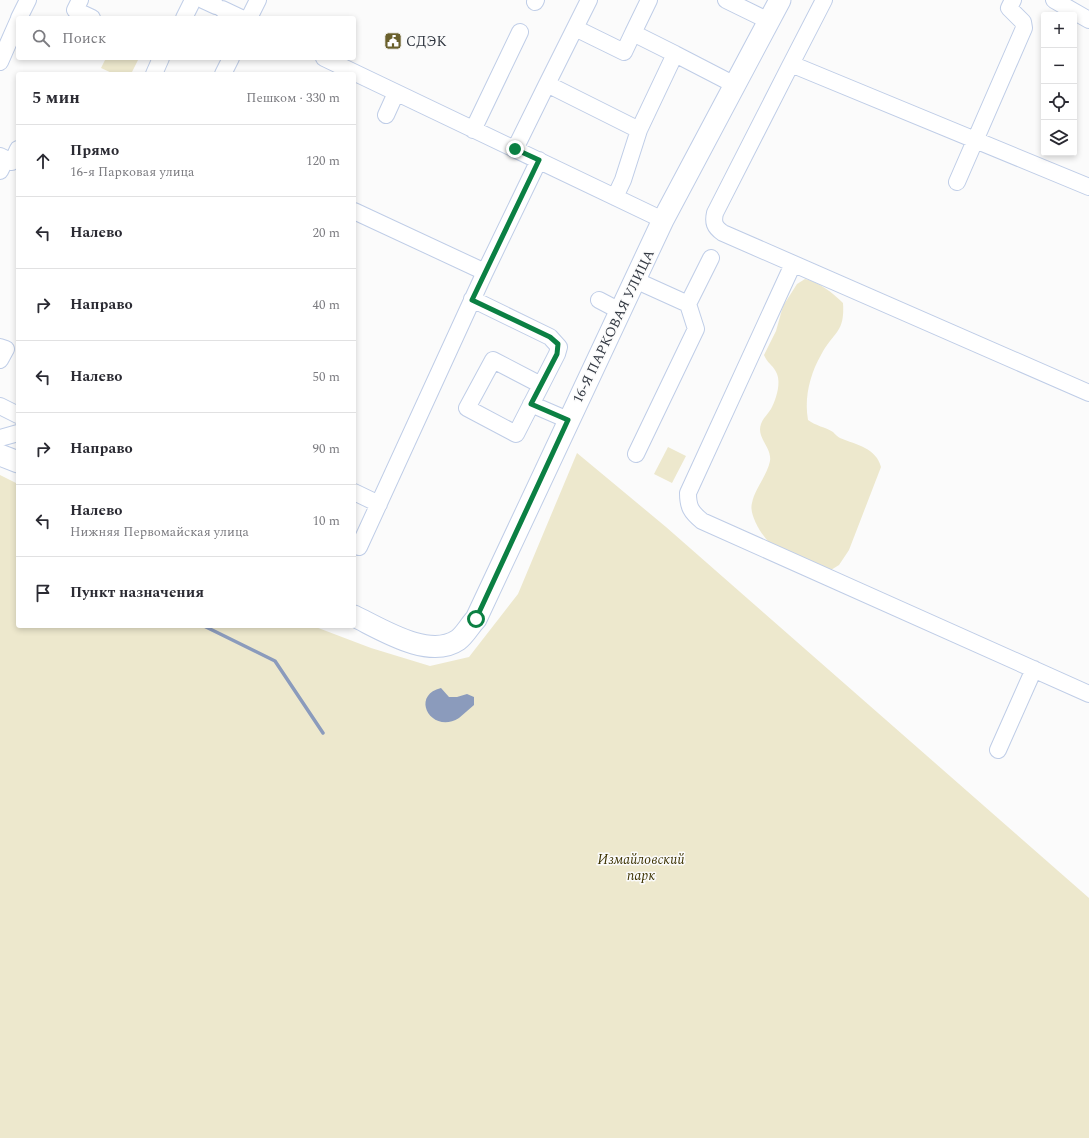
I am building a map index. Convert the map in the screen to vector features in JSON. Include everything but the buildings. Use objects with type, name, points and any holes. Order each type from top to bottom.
[{"type":"main road","name":"16-Я ПАРКОВАЯ УЛИЦА","points":[[356,617],[412,643],[441,647],[458,640],[476,619],[663,220],[780,0]]},
{"type":"main road","points":[[0,455],[16,461]]},
{"type":"street","points":[[20,16],[28,0]]},
{"type":"street","points":[[80,0],[75,10],[88,16]]},
{"type":"street","points":[[185,16],[193,0]]},
{"type":"street","points":[[250,16],[258,0]]},
{"type":"street","points":[[515,149],[589,0]]},
{"type":"street","points":[[575,28],[624,52],[649,0]]},
{"type":"street","points":[[726,0],[769,21]]},
{"type":"street","points":[[824,0],[715,212],[713,220],[716,228],[723,233],[793,264],[1089,393]]},
{"type":"street","points":[[957,182],[1024,28],[1023,22],[1009,8],[1013,0]]},
{"type":"street","points":[[1054,0],[1089,20]]},
{"type":"street","points":[[214,5],[237,16]]},
{"type":"street","points":[[0,62],[16,26]]},
{"type":"street","points":[[473,130],[520,32]]},
{"type":"street","points":[[633,33],[735,85]]},
{"type":"street","points":[[614,197],[622,180],[639,130],[675,54]]},
{"type":"street","points":[[155,72],[160,60]]},
{"type":"street","points":[[225,72],[230,60]]},
{"type":"street","points":[[328,60],[353,72]]},
{"type":"street","points":[[791,64],[1089,187]]},
{"type":"street","points":[[356,74],[663,220]]},
{"type":"street","points":[[547,84],[639,130]]},
{"type":"street","points":[[386,115],[396,93]]},
{"type":"street","points":[[359,547],[485,272],[539,160]]},
{"type":"street","points":[[356,212],[485,272]]},
{"type":"street","points":[[636,454],[696,330],[688,304],[711,258]]},
{"type":"street","points":[[793,264],[688,492],[688,503],[692,513],[702,521],[1089,694]]},
{"type":"street","points":[[635,280],[688,304]]},
{"type":"street","points":[[472,300],[550,337],[558,344],[557,354],[516,434],[467,408],[493,360],[541,385]]},
{"type":"street","points":[[599,300],[620,311]]},
{"type":"street","points":[[0,347],[6,349],[0,360]]},
{"type":"street","points":[[531,404],[568,420]]},
{"type":"street","points":[[0,406],[16,414]]},
{"type":"street","points":[[0,438],[16,434]]},
{"type":"street","points":[[356,493],[379,504]]},
{"type":"street","points":[[998,750],[1034,670]]},
{"type":"green space","points":[[105,60],[138,60],[132,72],[110,72],[101,68]]},
{"type":"green space","points":[[805,279],[826,288],[843,303],[842,320],[838,331],[821,355],[811,378],[807,395],[808,420],[833,432],[840,438],[870,451],[875,455],[881,467],[849,550],[839,565],[831,570],[790,555],[773,546],[759,529],[755,522],[751,508],[758,487],[770,461],[769,451],[761,434],[761,424],[773,405],[778,387],[777,374],[764,355],[776,331],[783,306],[797,284]]},
{"type":"green space","points":[[668,447],[686,456],[672,483],[654,474]]},
{"type":"green space","name":"Измайловский парк","points":[[577,453],[666,527],[1089,898],[1089,1138],[0,1138],[0,475],[16,483],[16,628],[318,628],[371,648],[430,666],[469,657],[518,594]]},
{"type":"water","points":[[441,688],[449,697],[457,697],[467,694],[474,697],[474,705],[459,718],[449,722],[440,722],[433,718],[428,712],[426,705],[427,698],[431,692]]},
{"type":"waterway","points":[[208,628],[275,661],[323,733]]},
{"type":"place","name":"СДЭК","points":[[393,41]]},
{"type":"route","points":[[476,619],[568,420],[531,404],[557,354],[559,347],[558,344],[550,337],[472,300],[539,160],[515,149]]}]
